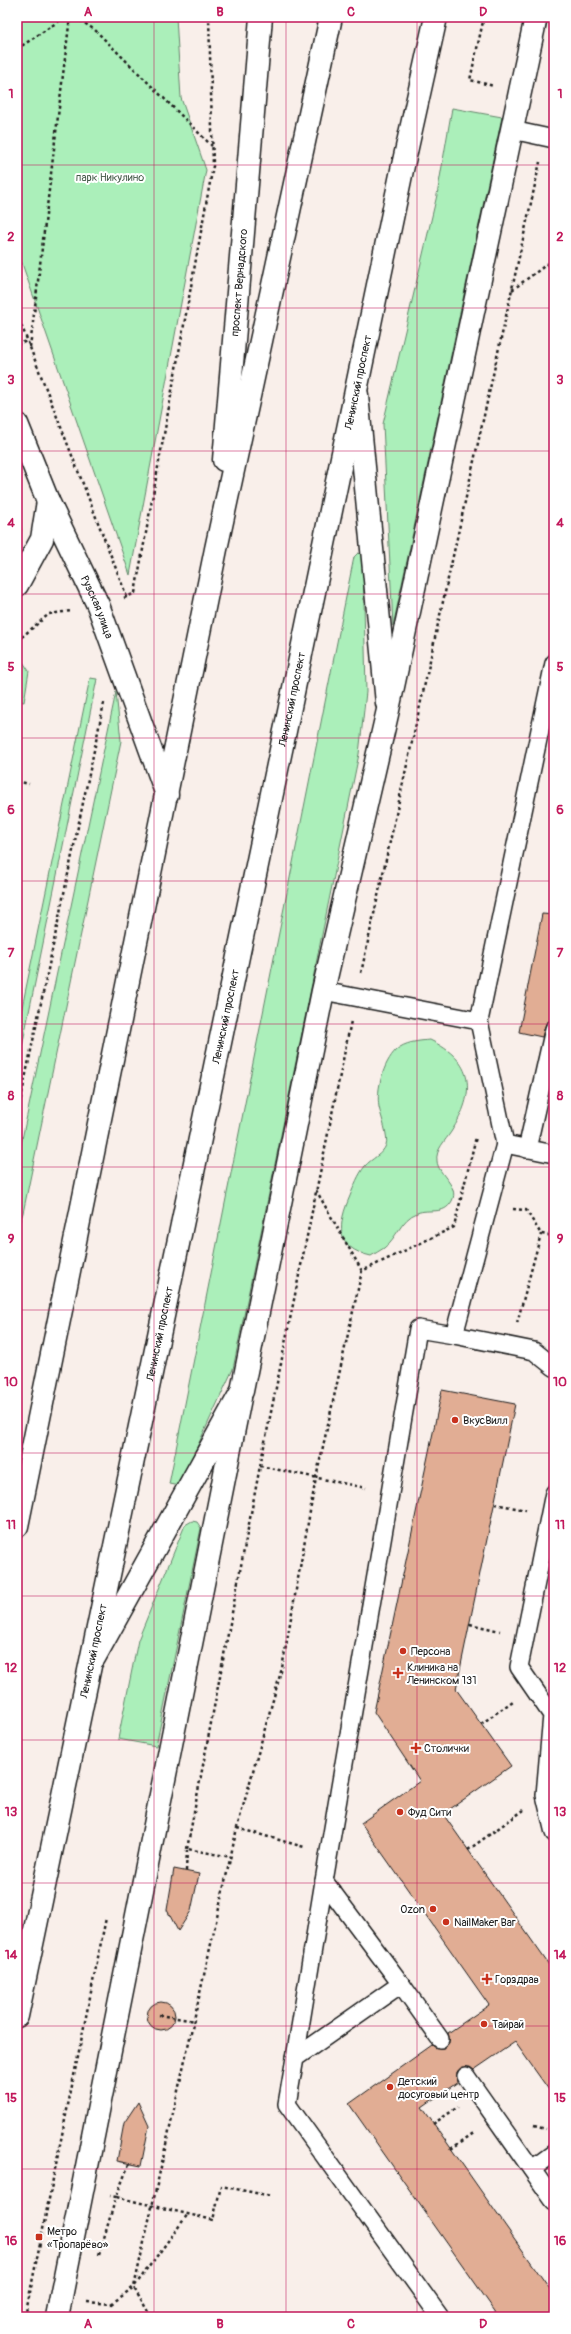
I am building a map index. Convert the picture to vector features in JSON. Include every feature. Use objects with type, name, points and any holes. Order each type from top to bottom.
[{"type":"main road","name":"проспект Вернадского","points":[[216,549],[260,17]]},
{"type":"main road","points":[[17,1526],[216,549],[331,17]]},
{"type":"main road","name":"Ленинский проспект","points":[[17,2016],[356,389],[436,17]]},
{"type":"main road","points":[[57,2317],[323,991],[388,710],[536,17]]},
{"type":"main road","points":[[356,389],[388,710]]},
{"type":"main road","name":"Рузская улица","points":[[17,424],[48,501],[98,605],[167,795]]},
{"type":"main road","points":[[17,585],[42,539],[48,501]]},
{"type":"main road","points":[[89,1667],[242,1391]]},
{"type":"lane","points":[[512,130],[554,139]]},
{"type":"lane","points":[[454,1334],[505,1144],[479,1021],[554,663]]},
{"type":"lane","points":[[323,991],[479,1021]]},
{"type":"lane","points":[[527,1149],[554,1029]]},
{"type":"lane","points":[[505,1144],[554,1154]]},
{"type":"lane","points":[[440,2317],[287,2104],[418,1329],[454,1334],[534,1352],[554,1367]]},
{"type":"lane","points":[[554,1493],[519,1666],[552,1716],[545,1795],[554,1833]]},
{"type":"lane","points":[[324,1881],[440,2039]]},
{"type":"lane","points":[[294,2058],[401,1984]]},
{"type":"lane","points":[[466,2076],[554,2200]]},
{"type":"lane","points":[[532,2169],[554,2152]]},
{"type":"path","points":[[17,49],[65,17]]},
{"type":"path","points":[[30,347],[70,17]]},
{"type":"path","points":[[75,17],[95,30],[212,146]]},
{"type":"path","points":[[17,314],[127,597],[135,593],[213,166],[209,17]]},
{"type":"path","points":[[484,17],[470,80],[496,86]]},
{"type":"path","points":[[511,291],[554,260]]},
{"type":"path","points":[[17,345],[27,340]]},
{"type":"path","points":[[17,641],[49,614]]},
{"type":"path","points":[[17,1117],[105,697]]},
{"type":"path","points":[[17,781],[29,784]]},
{"type":"path","points":[[362,1271],[454,1227],[477,1136]]},
{"type":"path","points":[[151,2317],[134,2287],[154,2206],[230,1856],[282,1668],[316,1478],[362,1271],[316,1190]]},
{"type":"path","points":[[511,1346],[541,1234]]},
{"type":"path","points":[[260,1466],[390,1493]]},
{"type":"path","points":[[495,1504],[550,1514]]},
{"type":"path","points":[[470,1624],[525,1636]]},
{"type":"path","points":[[481,1724],[532,1686]]},
{"type":"path","points":[[468,1850],[545,1795]]},
{"type":"path","points":[[186,1872],[187,1849],[230,1856]]},
{"type":"path","points":[[25,2317],[108,1910]]},
{"type":"path","points":[[159,2014],[194,2021]]},
{"type":"path","points":[[434,2124],[463,2103]]},
{"type":"path","points":[[129,2164],[116,2197],[213,2220],[221,2186],[271,2196]]},
{"type":"path","points":[[86,2302],[111,2304],[134,2287],[188,2214]]},
{"type":"shaded area","points":[[17,517],[23,530],[17,545]]},
{"type":"green space","name":"парк Никулино","points":[[17,17],[176,17],[181,98],[206,170],[130,575],[17,249]]},
{"type":"green space","points":[[452,108],[502,117],[393,626],[383,424],[437,195]]},
{"type":"green space","points":[[358,553],[363,556],[366,692],[359,754],[233,1369],[179,1486],[169,1484],[354,557]]},
{"type":"green space","points":[[17,659],[23,662],[29,671],[24,702],[17,701]]},
{"type":"green space","points":[[90,678],[97,679],[17,1071],[17,1032]]},
{"type":"green space","points":[[116,692],[121,741],[23,1213],[17,1228],[17,1163]]},
{"type":"green space","points":[[430,1040],[445,1048],[456,1058],[463,1068],[467,1079],[465,1104],[451,1132],[441,1145],[437,1157],[438,1166],[451,1185],[454,1196],[449,1206],[441,1210],[417,1213],[412,1216],[403,1224],[388,1244],[371,1256],[350,1247],[345,1241],[342,1234],[343,1216],[360,1173],[368,1163],[380,1154],[386,1145],[386,1132],[378,1100],[380,1085],[387,1062],[391,1055],[403,1045],[416,1041]]},
{"type":"green space","points":[[192,1521],[197,1522],[201,1528],[156,1746],[118,1739],[138,1640],[185,1525]]},
{"type":"building","points":[[542,914],[554,915],[554,1019],[546,1023],[542,1037],[519,1032]]},
{"type":"building","points":[[442,1390],[515,1404],[456,1689],[511,1766],[443,1814],[554,1972],[554,2097],[515,2042],[474,2070],[470,2067],[461,2068],[457,2072],[458,2082],[422,2107],[554,2295],[554,2317],[499,2317],[349,2104],[432,2045],[436,2048],[445,2047],[449,2043],[448,2033],[489,2005],[361,1823],[420,1781],[374,1712]]},
{"type":"building","points":[[174,1869],[199,1874],[191,1911],[178,1931],[167,1910]]},
{"type":"building","points":[[161,2002],[171,2006],[175,2016],[171,2026],[161,2030],[151,2026],[147,2016],[151,2006]]},
{"type":"building","points":[[138,2102],[149,2126],[141,2166],[117,2161],[124,2123]]},
{"type":"place","name":"ВкусВилл","points":[[455,1420]]},
{"type":"place","name":"Персона","points":[[403,1651]]},
{"type":"place","name":"Клиника на Ленинском 131","points":[[398,1673]]},
{"type":"place","name":"Столички","points":[[416,1748]]},
{"type":"place","name":"Фуд Сити","points":[[400,1812]]},
{"type":"place","name":"Ozon","points":[[433,1909]]},
{"type":"place","name":"NailMaker Bar","points":[[446,1922]]},
{"type":"place","name":"Горздрав","points":[[487,1979]]},
{"type":"place","name":"Тайрай","points":[[484,2024]]},
{"type":"place","name":"Детский досуговый центр","points":[[390,2087]]},
{"type":"place","name":"Метро «Тропарёво»","points":[[39,2237]]}]
